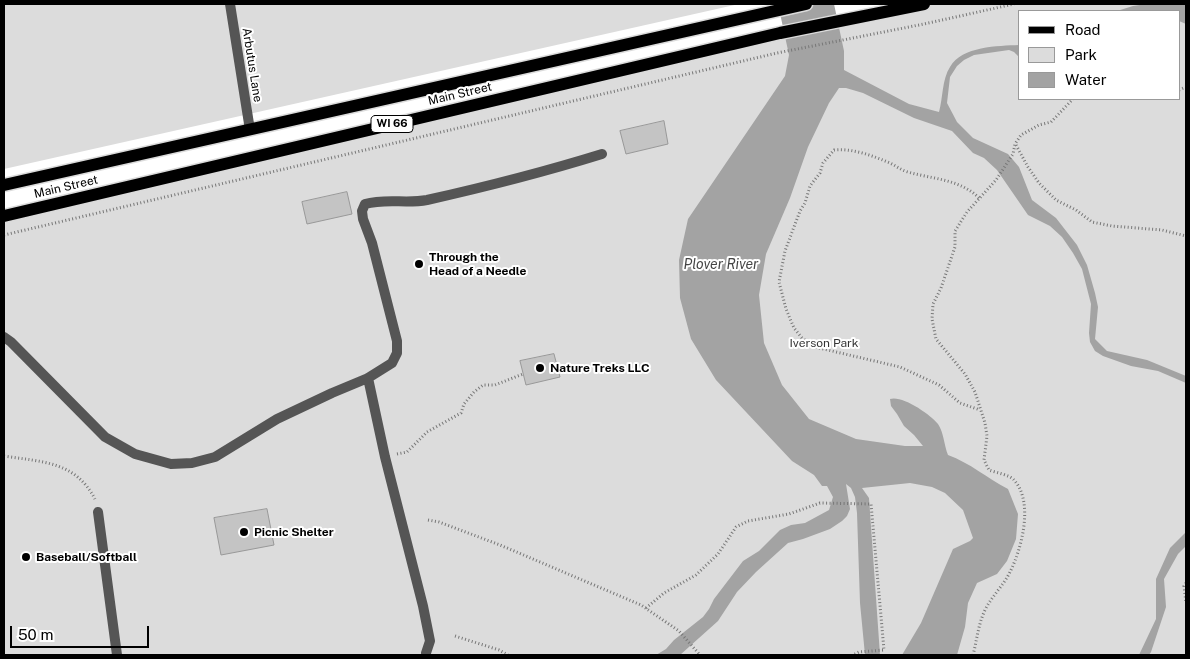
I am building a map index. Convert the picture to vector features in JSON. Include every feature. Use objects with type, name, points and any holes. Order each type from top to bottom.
[{"type":"main road","name":"Main Street","points":[[4,185],[806,4]]},
{"type":"main road","name":"Main Street","points":[[4,216],[780,33],[924,4]]},
{"type":"lane","name":"Arbutus Lane","points":[[230,4],[250,130]]},
{"type":"lane","points":[[4,337],[105,437],[135,454],[170,464],[192,463],[215,457],[277,419],[368,378],[392,363],[397,353],[394,327],[372,243],[363,219],[362,211],[366,204],[377,201],[424,200],[561,167],[602,154]]},
{"type":"lane","points":[[368,378],[430,641],[423,655]]},
{"type":"lane","points":[[98,512],[117,655]]},
{"type":"path","points":[[4,234],[785,52],[1014,4]]},
{"type":"path","points":[[973,655],[984,612],[992,596],[1004,583],[1010,572],[1022,541],[1024,506],[1020,490],[1013,478],[990,470],[984,460],[987,436],[981,410],[975,392],[965,374],[936,340],[932,319],[933,304],[941,288],[955,247],[955,231],[967,212],[996,180],[1013,154],[1015,144],[1021,135],[1039,125],[1051,122],[1072,100]]},
{"type":"path","points":[[1015,144],[1039,183],[1056,200],[1076,210],[1092,222],[1112,226],[1162,230],[1186,236]]},
{"type":"path","points":[[979,198],[960,185],[905,171],[892,164],[858,152],[844,149],[834,150],[823,163],[820,173],[800,211],[785,252],[779,282],[786,309],[794,328],[802,338],[815,347],[900,367],[939,385],[960,403],[981,410]]},
{"type":"path","points":[[386,456],[407,452],[427,432],[461,413],[464,404],[483,385],[495,385],[524,374]]},
{"type":"path","points":[[4,456],[52,464],[68,469],[80,478],[89,489],[96,501],[98,512]]},
{"type":"path","points":[[646,608],[664,594],[696,575],[718,554],[736,527],[748,521],[789,514],[820,503],[871,504],[884,650],[859,652],[853,655]]},
{"type":"path","points":[[428,520],[439,522],[500,545],[646,608],[679,631],[700,655]]},
{"type":"path","points":[[1186,582],[1184,586],[1186,603]]},
{"type":"path","points":[[455,636],[499,650],[508,655]]},
{"type":"green space","points":[[4,4],[739,4],[4,169]]},
{"type":"green space","name":"Iverson Park","points":[[924,4],[1186,4],[1186,655],[4,655],[4,216]]},
{"type":"water","name":"Plover River","points":[[778,4],[834,4],[844,51],[844,70],[909,104],[939,112],[945,77],[956,60],[981,48],[1018,45],[1018,56],[1009,50],[974,55],[964,60],[957,66],[950,77],[947,103],[957,122],[973,138],[1008,154],[1019,167],[1032,200],[1056,218],[1077,245],[1087,265],[1098,307],[1095,339],[1107,351],[1147,360],[1186,376],[1186,383],[1158,371],[1131,366],[1103,356],[1095,351],[1090,342],[1089,333],[1091,304],[1082,269],[1073,253],[1062,237],[1050,226],[1028,215],[997,170],[984,158],[973,153],[952,131],[914,118],[863,93],[839,88],[829,103],[808,147],[790,198],[766,254],[759,295],[764,343],[782,385],[809,419],[856,439],[905,446],[923,446],[904,426],[891,406],[890,399],[901,400],[929,415],[938,424],[942,431],[948,455],[964,462],[1008,489],[1018,514],[1016,539],[1007,561],[997,574],[977,583],[968,603],[965,627],[957,655],[902,655],[921,623],[953,549],[973,538],[963,510],[945,493],[932,487],[910,483],[862,488],[869,498],[880,655],[865,655],[860,603],[857,513],[855,497],[851,488],[846,484],[850,509],[842,521],[830,529],[788,543],[737,592],[718,621],[680,655],[656,655],[666,649],[674,640],[703,617],[714,599],[743,561],[759,551],[780,530],[791,525],[805,523],[829,510],[833,497],[827,486],[822,486],[814,475],[792,461],[716,380],[691,339],[680,298],[679,260],[688,219],[785,76],[789,55]]},
{"type":"water","points":[[1146,4],[1186,4],[1186,24],[1180,21],[1180,10],[1120,10]]},
{"type":"water","points":[[1186,532],[1186,546],[1178,554],[1164,579],[1166,607],[1151,652],[1149,655],[1139,655],[1156,619],[1156,579],[1170,548]]},
{"type":"building","points":[[664,121],[668,144],[626,154],[620,131]]},
{"type":"building","points":[[347,192],[352,214],[307,224],[302,202]]},
{"type":"building","name":"Nature Treks LLC","points":[[554,354],[560,377],[526,385],[520,361]]},
{"type":"building","name":"Picnic Shelter","points":[[267,509],[274,545],[221,555],[214,518]]},
{"type":"place","name":"Through the Head of a Needle","points":[[419,264]]},
{"type":"place","name":"Nature Treks LLC","points":[[540,368]]},
{"type":"place","name":"Picnic Shelter","points":[[244,532]]},
{"type":"place","name":"Baseball/Softball","points":[[26,557]]}]
